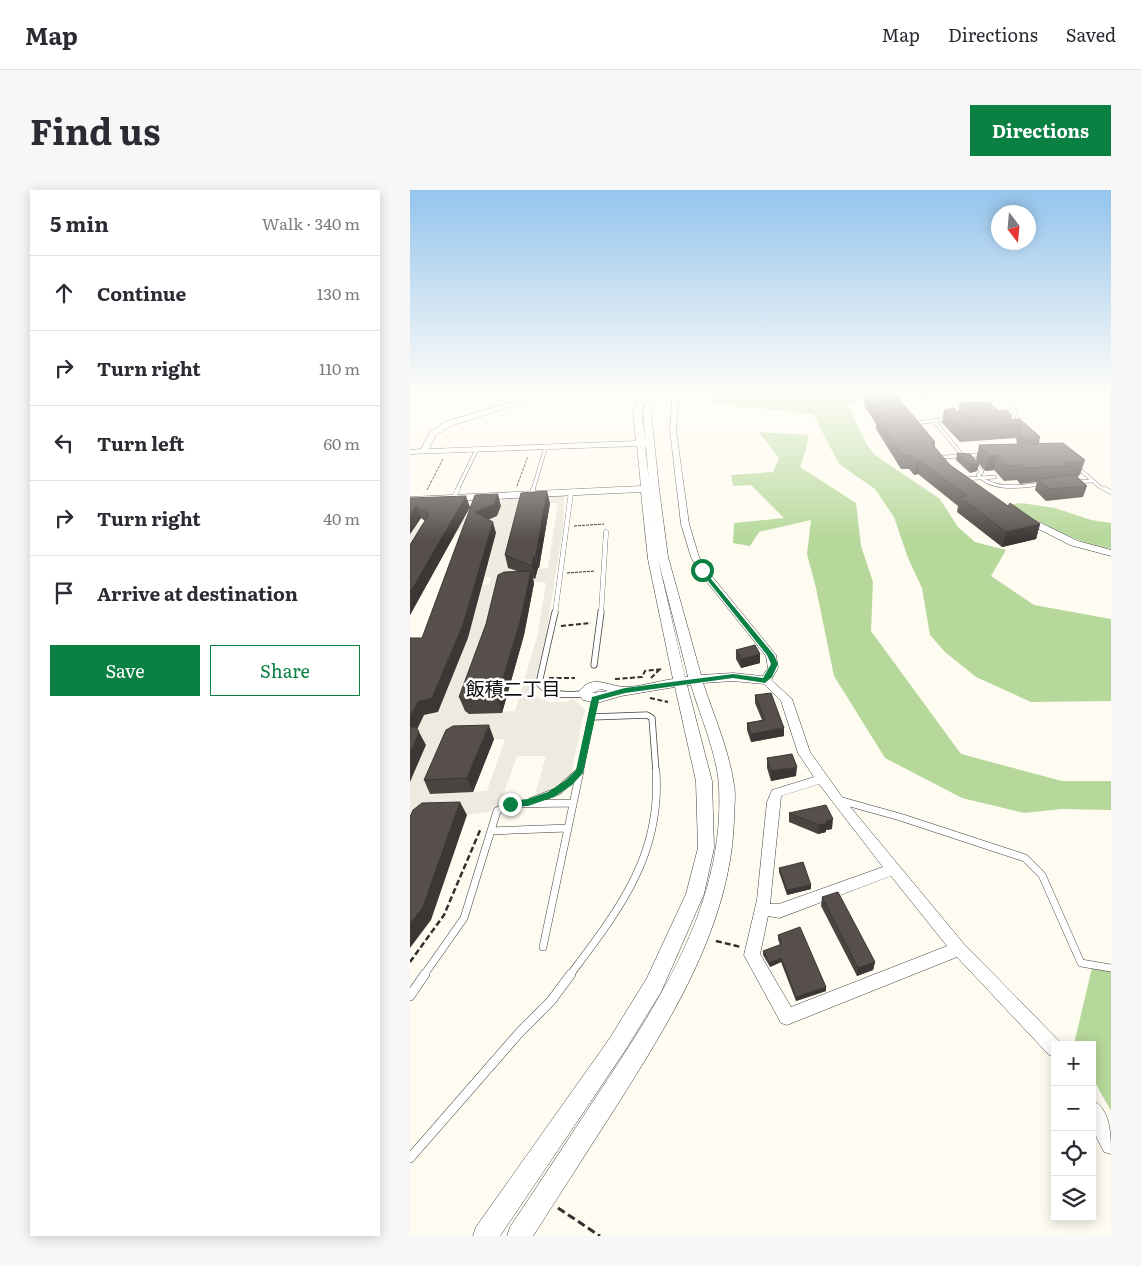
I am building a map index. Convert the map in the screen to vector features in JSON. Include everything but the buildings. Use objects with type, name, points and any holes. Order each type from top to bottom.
[{"type":"street","points":[[424,451],[429,443]]},
{"type":"street","points":[[410,452],[639,443],[651,446]]},
{"type":"street","points":[[519,1236],[648,1036],[693,953],[707,920],[719,879],[725,845],[727,786],[722,762],[688,682],[653,559],[639,443]]},
{"type":"street","points":[[485,1236],[622,1038],[654,985],[695,894],[706,848],[704,782],[688,682],[663,557],[650,443]]},
{"type":"street","points":[[674,443],[689,542],[702,570],[771,655],[774,669],[765,680]]},
{"type":"street","points":[[940,454],[957,474],[971,486]]},
{"type":"street","points":[[410,500],[645,489]]},
{"type":"street","points":[[1018,515],[1074,543],[1111,553]]},
{"type":"street","points":[[590,696],[741,676],[765,680],[786,699],[804,753],[837,800],[959,949],[1051,1045]]},
{"type":"street","points":[[822,778],[776,793],[773,802],[762,909],[752,955],[787,1017],[959,949]]},
{"type":"street","points":[[762,909],[780,910],[893,869]]},
{"type":"street","points":[[1096,1117],[1111,1145]]},
{"type":"lane","points":[[952,443],[963,456],[971,459],[982,472],[978,475],[980,478]]},
{"type":"lane","points":[[532,493],[546,446]]},
{"type":"lane","points":[[454,497],[477,449]]},
{"type":"lane","points":[[940,454],[963,456],[993,455]]},
{"type":"lane","points":[[1070,461],[1105,491],[1111,492]]},
{"type":"lane","points":[[957,474],[980,478],[995,477]]},
{"type":"lane","points":[[980,478],[987,483],[1004,486],[1047,484]]},
{"type":"lane","points":[[1065,482],[1092,481]]},
{"type":"lane","points":[[543,947],[592,717],[590,696],[551,692],[543,689],[539,683],[554,626],[571,492]]},
{"type":"lane","points":[[594,665],[601,622],[606,532]]},
{"type":"lane","points":[[410,1158],[514,1039],[551,1001],[598,938],[635,880],[654,824],[657,788],[652,718],[647,715],[592,717]]},
{"type":"lane","points":[[528,802],[558,791],[580,771]]},
{"type":"lane","points":[[837,800],[900,816],[1025,858],[1042,875],[1081,963],[1111,968]]},
{"type":"lane","points":[[410,996],[464,918],[497,811],[503,806],[528,802],[573,803]]},
{"type":"lane","points":[[491,831],[568,828]]},
{"type":"path","points":[[528,456],[513,492],[532,493]]},
{"type":"path","points":[[426,492],[444,459]]},
{"type":"path","points":[[574,526],[606,523]]},
{"type":"path","points":[[568,573],[605,571]]},
{"type":"path","points":[[560,626],[601,622]]},
{"type":"path","points":[[611,679],[642,677],[645,671],[663,669]]},
{"type":"path","points":[[410,962],[444,915],[484,820]]},
{"type":"path","points":[[716,941],[753,950]]},
{"type":"path","points":[[558,1208],[600,1236]]},
{"type":"green space","points":[[767,443],[807,443],[800,467],[856,503],[861,546],[873,582],[871,631],[961,754],[1062,781],[1111,781],[1111,810],[1061,809],[1024,813],[962,798],[885,758],[834,676],[807,554],[811,520],[759,532],[750,546],[733,543],[734,523],[784,518],[751,485],[733,486],[731,475],[773,472],[779,458]]},
{"type":"green space","points":[[828,443],[866,443],[875,455],[940,499],[958,527],[975,542],[1006,550],[991,576],[1034,605],[1111,619],[1111,701],[1031,702],[976,677],[945,652],[930,635],[922,588],[908,558],[894,517],[875,489],[839,464]]},
{"type":"green space","points":[[1021,503],[1055,508],[1091,520],[1111,523],[1111,549],[1071,537],[1008,505]]},
{"type":"green space","points":[[1092,968],[1111,970],[1111,1111],[1096,1084],[1096,1041],[1075,1041]]},
{"type":"shaded area","points":[[564,496],[563,526],[546,636],[533,691],[536,696],[549,702],[565,702],[573,699],[585,709],[571,773],[566,781],[557,787],[537,794],[536,791],[546,756],[517,756],[499,807],[488,812],[467,815],[429,817],[410,850],[410,782],[425,745],[410,716],[429,715],[438,712],[468,638],[483,585],[489,584],[491,577],[485,577],[496,534],[477,530],[451,531],[410,565],[410,534],[416,524],[430,523],[432,520],[492,518],[497,516],[503,497]],"holes":[[[558,503],[548,568],[514,570],[524,505]],[[530,581],[546,583],[537,637],[515,711],[469,714],[465,710]],[[458,739],[505,739],[487,791],[431,794]]]},
{"type":"district","name":"飯積二丁目","points":[[513,689]]},
{"type":"route","points":[[510,804],[528,802],[551,795],[569,783],[580,771],[595,699],[625,691],[733,676],[765,680],[769,676],[774,669],[771,655],[702,570]]}]
